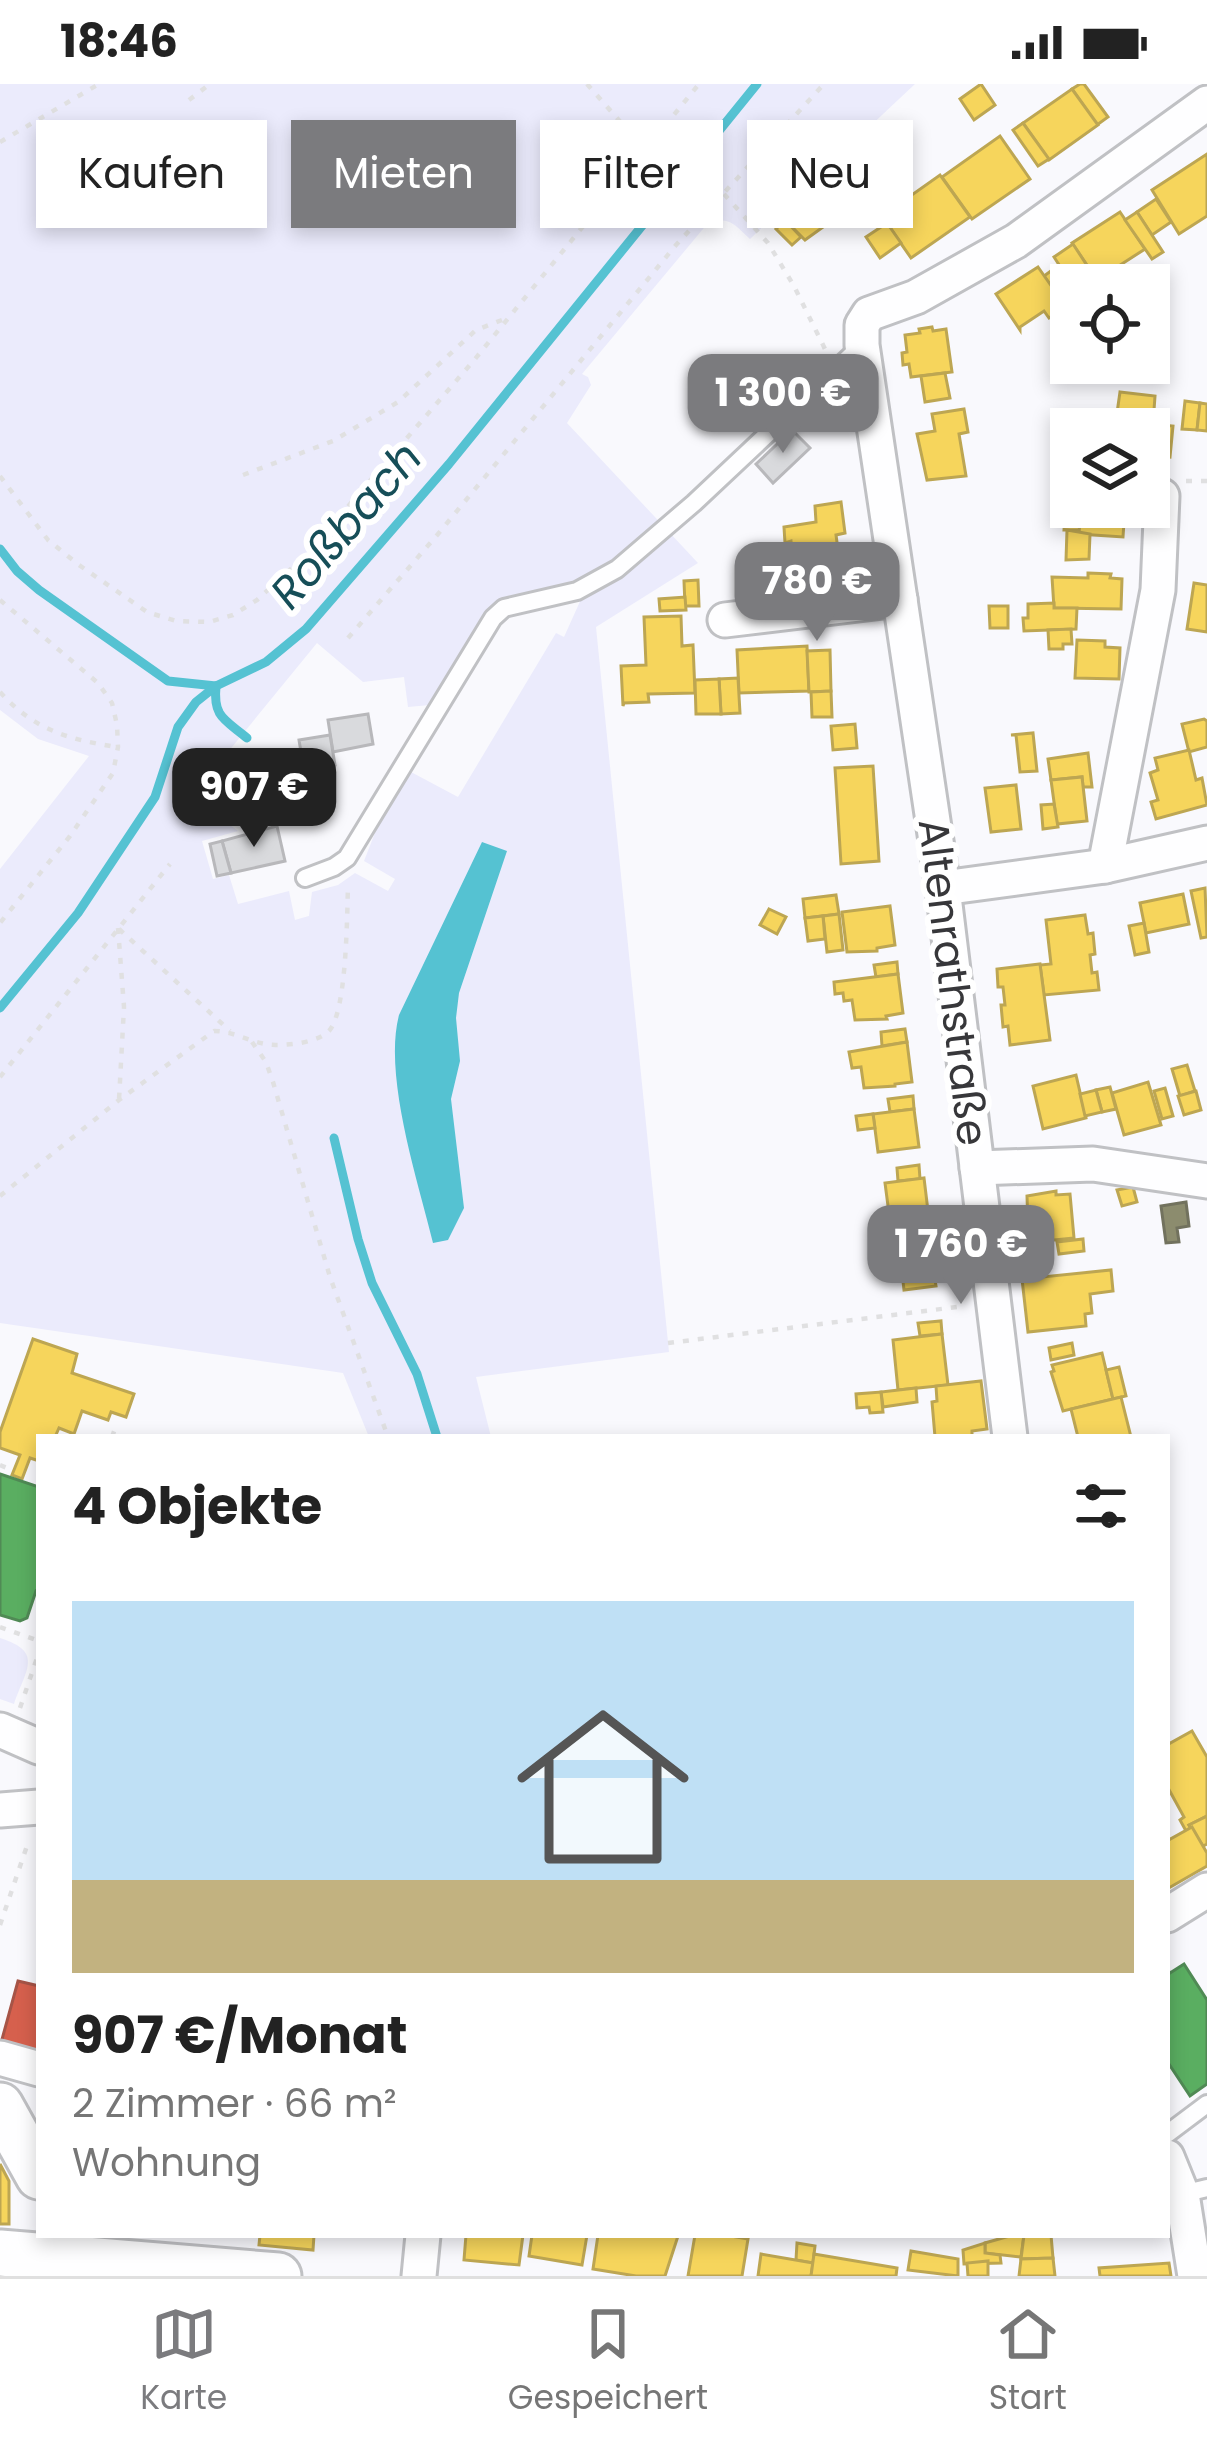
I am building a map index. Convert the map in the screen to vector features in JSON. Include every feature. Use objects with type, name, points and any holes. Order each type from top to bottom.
[{"type":"main road","points":[[0,2106],[36,2182]]},
{"type":"main road","points":[[91,2238],[150,2268]]},
{"type":"main road","points":[[24,2246],[150,2268],[278,2276]]},
{"type":"street","points":[[862,345],[862,325],[868,314],[916,297],[1016,241],[1207,103]]},
{"type":"street","name":"Altenrathstraße","points":[[862,345],[943,888],[1010,1434]]},
{"type":"street","points":[[1105,866],[1158,590],[1161,528]]},
{"type":"street","points":[[725,620],[900,599]]},
{"type":"street","points":[[943,888],[1105,866],[1207,843]]},
{"type":"street","points":[[977,1168],[1093,1164],[1207,1181]]},
{"type":"street","points":[[9,1721],[36,1744]]},
{"type":"street","points":[[0,1810],[35,1820]]},
{"type":"street","points":[[1170,1913],[1207,1890]]},
{"type":"street","points":[[0,2058],[36,2068]]},
{"type":"street","points":[[1170,2162],[1194,2191],[1195,2276]]},
{"type":"street","points":[[418,2276],[423,2238]]},
{"type":"lane","points":[[305,878],[347,859],[493,618],[504,608],[577,591],[617,569],[862,345]]},
{"type":"lane","points":[[1170,2132],[1207,2104]]},
{"type":"path","points":[[0,142],[99,84]]},
{"type":"path","points":[[189,100],[210,84]]},
{"type":"path","points":[[587,84],[619,120]]},
{"type":"path","points":[[348,638],[676,245],[824,84]]},
{"type":"path","points":[[668,120],[695,85]]},
{"type":"path","points":[[724,194],[768,243],[836,372]]},
{"type":"path","points":[[0,476],[49,540],[147,612],[176,621],[209,622],[233,615],[257,600],[307,554],[581,228]]},
{"type":"path","points":[[243,475],[333,441],[398,402],[476,330],[508,318]]},
{"type":"path","points":[[0,600],[98,683],[112,703],[118,747],[112,773],[102,789],[0,923]]},
{"type":"path","points":[[0,692],[43,727],[70,740],[118,747]]},
{"type":"path","points":[[118,928],[230,1031],[274,1046],[323,1036],[334,1026],[343,977],[347,859]]},
{"type":"path","points":[[0,1077],[170,864]]},
{"type":"path","points":[[118,928],[124,1007],[118,1100]]},
{"type":"path","points":[[0,1196],[118,1100],[214,1031],[230,1031]]},
{"type":"path","points":[[252,1042],[273,1082],[330,1277],[387,1434]]},
{"type":"path","points":[[668,1343],[995,1303]]},
{"type":"path","points":[[113,1434],[116,1426]]},
{"type":"path","points":[[0,1627],[36,1640]]},
{"type":"path","points":[[9,1721],[36,1659]]},
{"type":"path","points":[[0,1925],[35,1820]]},
{"type":"shaded area","points":[[0,84],[915,84],[877,120],[747,120],[747,228],[762,228],[750,239],[723,221],[723,120],[540,120],[540,228],[704,228],[582,374],[591,385],[567,423],[698,563],[596,627],[669,1352],[476,1377],[490,1434],[368,1434],[343,1373],[0,1323],[0,869],[89,756],[38,739],[0,710]],"holes":[[[591,577],[564,637],[556,633],[458,797],[411,772],[378,825],[364,861],[395,879],[388,891],[355,873],[338,885],[312,892],[309,916],[295,920],[289,891],[238,904],[229,875],[213,879],[202,841],[238,831],[192,796],[317,643],[363,682],[404,677],[408,707],[430,705],[486,615],[505,599]]]},
{"type":"shaded area","points":[[0,1638],[14,1643],[27,1656],[14,1704],[0,1699]]},
{"type":"water","points":[[482,842],[507,851],[459,993],[460,1061],[451,1099],[464,1208],[448,1240],[433,1243],[404,1129],[395,1040],[399,1015]]},
{"type":"building: Wohnen","points":[[981,84],[995,105],[974,120],[960,99]]},
{"type":"building: Wohnen","points":[[1080,84],[1108,117],[1097,125],[1072,89]]},
{"type":"building: Wohnen","points":[[1072,89],[1098,125],[1049,160],[1023,123]]},
{"type":"building: Wohnen","points":[[1023,123],[1049,159],[1038,166],[1013,130]]},
{"type":"building: Wohnen","points":[[1000,136],[1030,179],[972,219],[942,177]]},
{"type":"building: Wohnen","points":[[1207,154],[1207,216],[1179,234],[1152,190]]},
{"type":"building: Wohnen","points":[[940,175],[970,217],[911,258],[890,228],[913,228],[913,194]]},
{"type":"building: Wohnen","points":[[1156,199],[1171,222],[1152,235],[1137,212]]},
{"type":"building: Wohnen","points":[[1120,212],[1145,249],[1122,264],[1086,264],[1072,243]]},
{"type":"building: Wohnen","points":[[1137,212],[1163,252],[1152,259],[1125,220]]},
{"type":"building: Wohnen","points":[[793,228],[822,228],[805,240]]},
{"type":"building: Wohnen","points":[[793,228],[801,237],[792,245],[776,229]]},
{"type":"building: Wohnen","points":[[880,228],[890,228],[901,243],[880,258],[866,237]]},
{"type":"building: Wohnen","points":[[1073,244],[1086,264],[1058,264],[1054,257]]},
{"type":"building: Wohnen","points":[[1038,267],[1050,284],[1050,317],[1044,311],[1020,330],[996,294]]},
{"type":"building: Wohnen","points":[[932,327],[933,331],[946,329],[952,372],[911,377],[909,364],[903,365],[905,335]]},
{"type":"building: Wohnen","points":[[945,373],[950,398],[925,402],[921,376]]},
{"type":"building: Wohnen","points":[[1120,392],[1155,396],[1154,408],[1118,408]]},
{"type":"building: Wohnen","points":[[1185,401],[1200,403],[1197,430],[1182,429]]},
{"type":"building: Wohnen","points":[[1200,403],[1207,404],[1207,431],[1197,430]]},
{"type":"building: Wohnen","points":[[964,409],[968,432],[959,434],[966,476],[927,480],[917,434],[935,431],[932,414]]},
{"type":"building: Wohnen","points":[[841,502],[845,533],[836,535],[842,579],[795,584],[791,541],[785,543],[784,527],[816,522],[815,506]]},
{"type":"building: Wohnen","points":[[1079,528],[1124,528],[1123,537],[1079,534]]},
{"type":"building: Wohnen","points":[[1067,530],[1090,534],[1089,559],[1066,560]]},
{"type":"building: Wohnen","points":[[1088,573],[1122,579],[1121,609],[1054,608],[1052,577],[1088,578]]},
{"type":"building: Wohnen","points":[[698,580],[699,606],[685,606],[684,581]]},
{"type":"building: Wohnen","points":[[813,582],[815,598],[773,602],[773,587]]},
{"type":"building: Wohnen","points":[[1194,583],[1207,585],[1207,632],[1187,629]]},
{"type":"building: Wohnen","points":[[685,597],[686,610],[660,611],[659,599]]},
{"type":"building: Wohnen","points":[[1054,603],[1054,608],[1077,608],[1076,629],[1024,631],[1028,604]]},
{"type":"building: Wohnen","points":[[989,606],[1008,606],[1008,628],[990,628]]},
{"type":"building: Wohnen","points":[[681,616],[682,646],[693,645],[695,693],[648,694],[649,702],[623,706],[621,666],[646,665],[644,617]]},
{"type":"building: Wohnen","points":[[1071,629],[1072,644],[1049,649],[1048,630]]},
{"type":"building: Wohnen","points":[[1077,640],[1105,641],[1105,647],[1120,648],[1119,679],[1075,678]]},
{"type":"building: Wohnen","points":[[807,646],[809,691],[739,693],[737,650]]},
{"type":"building: Wohnen","points":[[830,650],[831,691],[809,692],[807,651]]},
{"type":"building: Wohnen","points":[[738,678],[740,713],[721,714],[719,679]]},
{"type":"building: Wohnen","points":[[719,679],[721,714],[696,714],[695,680]]},
{"type":"building: Wohnen","points":[[831,691],[832,717],[812,717],[811,692]]},
{"type":"building: Wohnen","points":[[1204,719],[1207,747],[1189,752],[1182,724]]},
{"type":"building: Wohnen","points":[[855,724],[857,748],[833,750],[831,726]]},
{"type":"building: Wohnen","points":[[1033,733],[1037,771],[1020,772],[1016,735],[1011,735]]},
{"type":"building: Wohnen","points":[[1189,750],[1196,780],[1202,778],[1207,805],[1156,819],[1151,802],[1158,800],[1150,773],[1158,770],[1155,758]]},
{"type":"building: Wohnen","points":[[1088,753],[1092,787],[1083,787],[1082,777],[1051,780],[1048,759]]},
{"type":"building: Wohnen","points":[[873,766],[879,861],[841,864],[835,768]]},
{"type":"building: Wohnen","points":[[1082,777],[1087,821],[1057,824],[1051,780]]},
{"type":"building: Wohnen","points":[[1016,785],[1021,829],[991,832],[985,788]]},
{"type":"building: Wohnen","points":[[1054,804],[1058,827],[1043,829],[1041,805]]},
{"type":"building: Wohnen","points":[[1205,888],[1207,937],[1201,938],[1191,891]]},
{"type":"building: Wohnen","points":[[1183,894],[1189,924],[1146,933],[1140,903]]},
{"type":"building: Wohnen","points":[[836,895],[839,914],[805,918],[803,899]]},
{"type":"building: Wohnen","points":[[890,906],[895,945],[847,952],[842,912]]},
{"type":"building: Wohnen","points":[[769,909],[786,917],[777,934],[760,925]]},
{"type":"building: Wohnen","points":[[839,914],[843,950],[827,952],[823,916]]},
{"type":"building: Wohnen","points":[[1085,915],[1088,934],[1093,933],[1095,954],[1090,955],[1099,990],[1044,995],[1040,965],[1051,964],[1046,920]]},
{"type":"building: Wohnen","points":[[823,916],[825,939],[808,941],[805,918]]},
{"type":"building: Wohnen","points":[[1144,923],[1149,952],[1135,955],[1129,926]]},
{"type":"building: Wohnen","points":[[897,962],[898,974],[876,977],[874,965]]},
{"type":"building: Wohnen","points":[[1040,964],[1050,1040],[1010,1045],[1008,1026],[1003,1027],[1001,1005],[1005,1005],[997,969]]},
{"type":"building: Wohnen","points":[[898,974],[903,1013],[887,1019],[855,1020],[852,1000],[844,1001],[843,993],[835,994],[834,982]]},
{"type":"building: Wohnen","points":[[905,1029],[907,1042],[882,1046],[881,1032]]},
{"type":"building: Wohnen","points":[[907,1042],[912,1082],[864,1088],[861,1067],[852,1068],[849,1052]]},
{"type":"building: Wohnen","points":[[1187,1065],[1195,1091],[1180,1096],[1172,1069]]},
{"type":"building: Wohnen","points":[[1076,1075],[1086,1118],[1043,1129],[1033,1086]]},
{"type":"building: Wohnen","points":[[1148,1082],[1161,1125],[1124,1135],[1112,1093]]},
{"type":"building: Wohnen","points":[[1110,1087],[1116,1109],[1102,1112],[1096,1090]]},
{"type":"building: Wohnen","points":[[1165,1088],[1173,1116],[1162,1119],[1154,1091]]},
{"type":"building: Wohnen","points":[[1096,1090],[1102,1112],[1085,1116],[1080,1094]]},
{"type":"building: Wohnen","points":[[1196,1091],[1201,1110],[1184,1115],[1178,1096]]},
{"type":"building: Wohnen","points":[[913,1096],[914,1109],[890,1112],[888,1099]]},
{"type":"building: Wohnen","points":[[914,1109],[919,1147],[878,1152],[873,1114]]},
{"type":"building: Wohnen","points":[[873,1114],[875,1128],[858,1130],[856,1116]]},
{"type":"building: Wohnen","points":[[919,1165],[920,1179],[898,1181],[897,1168]]},
{"type":"building: Wohnen","points":[[924,1178],[928,1211],[910,1217],[897,1215],[897,1220],[890,1221],[885,1183]]},
{"type":"building: Wohnen","points":[[1133,1187],[1137,1202],[1122,1206],[1117,1190]]},
{"type":"building: Wohnen","points":[[1056,1191],[1056,1195],[1070,1194],[1074,1238],[1034,1242],[1027,1196]]},
{"type":"building: Wohnen","points":[[923,1220],[924,1232],[902,1235],[901,1223]]},
{"type":"building: Wohnen","points":[[901,1235],[900,1254],[874,1257],[872,1239]]},
{"type":"building: Wohnen","points":[[1083,1239],[1084,1251],[1059,1254],[1057,1242]]},
{"type":"building: Wohnen","points":[[948,1241],[952,1278],[935,1280],[936,1286],[904,1290],[899,1246]]},
{"type":"building: Wohnen","points":[[1111,1270],[1113,1291],[1090,1294],[1092,1313],[1085,1314],[1086,1326],[1028,1332],[1022,1279]]},
{"type":"building: Wohnen","points":[[941,1321],[942,1334],[920,1336],[918,1323]]},
{"type":"building: Wohnen","points":[[942,1334],[948,1385],[898,1390],[893,1340]]},
{"type":"building: Wohnen","points":[[33,1339],[77,1354],[72,1373],[134,1394],[126,1417],[111,1412],[108,1420],[82,1411],[74,1434],[59,1428],[56,1434],[36,1434],[36,1460],[30,1458],[22,1479],[12,1475],[20,1455],[0,1448],[0,1432]]},
{"type":"building: Wohnen","points":[[1072,1343],[1074,1355],[1051,1360],[1049,1348]]},
{"type":"building: Wohnen","points":[[1102,1353],[1113,1399],[1063,1411],[1052,1365]]},
{"type":"building: Wohnen","points":[[1119,1367],[1126,1396],[1113,1399],[1106,1370]]},
{"type":"building: Wohnen","points":[[981,1381],[987,1429],[935,1434],[936,1386]]},
{"type":"building: Wohnen","points":[[916,1388],[917,1402],[883,1407],[881,1392]]},
{"type":"building: Wohnen","points":[[881,1392],[883,1412],[857,1408],[856,1394]]},
{"type":"building: Wohnen","points":[[1121,1397],[1130,1434],[1077,1434],[1071,1409]]},
{"type":"building: Wohnen","points":[[1192,1731],[1207,1757],[1207,1816],[1186,1831],[1170,1791],[1170,1743]]},
{"type":"building: Wohnen","points":[[1207,1816],[1207,1844],[1203,1846],[1189,1825]]},
{"type":"building: Wohnen","points":[[1192,1827],[1207,1853],[1207,1866],[1170,1887],[1170,1839]]},
{"type":"building: Wohnen","points":[[0,2164],[9,2181],[9,2224],[0,2224]]},
{"type":"building: Wohnen","points":[[260,2238],[314,2238],[313,2250],[259,2245]]},
{"type":"building: Wohnen","points":[[466,2238],[523,2238],[519,2265],[464,2260]]},
{"type":"building: Wohnen","points":[[532,2238],[586,2238],[582,2265],[529,2256]]},
{"type":"building: Wohnen","points":[[598,2238],[677,2238],[665,2276],[593,2269]]},
{"type":"building: Wohnen","points":[[694,2238],[748,2239],[742,2276],[688,2276]]},
{"type":"building: Wohnen","points":[[1024,2238],[1021,2257],[985,2253],[985,2243]]},
{"type":"building: Wohnen","points":[[1024,2238],[1051,2238],[1053,2258],[1021,2259]]},
{"type":"building: Wohnen","points":[[797,2243],[815,2246],[813,2263],[796,2260]]},
{"type":"building: Wohnen","points":[[985,2243],[985,2253],[1000,2255],[1001,2263],[964,2264],[963,2250]]},
{"type":"building: Wohnen","points":[[911,2251],[958,2259],[958,2276],[908,2270]]},
{"type":"building: Wohnen","points":[[761,2254],[813,2263],[811,2276],[758,2276]]},
{"type":"building: Wohnen","points":[[814,2254],[897,2268],[896,2276],[811,2276]]},
{"type":"building: Wohnen","points":[[1053,2258],[1055,2276],[1019,2276],[1021,2259]]},
{"type":"building: Wohnen","points":[[988,2261],[988,2276],[968,2276],[967,2263]]},
{"type":"building: Wohnen","points":[[1169,2263],[1171,2276],[1100,2276],[1099,2268]]},
{"type":"building: Handel","points":[[18,1981],[36,1985],[36,2052],[1,2043]]},
{"type":"building: Öffentlich","points":[[0,1474],[36,1486],[36,1591],[27,1618],[20,1621],[0,1615]]},
{"type":"building: Öffentlich","points":[[1184,1964],[1207,2000],[1207,2084],[1190,2096],[1170,2066],[1170,1973]]},
{"type":"building: Industrie","points":[[1186,1202],[1189,1226],[1177,1228],[1179,1242],[1166,1243],[1161,1206]]},
{"type":"building: Sonstige","points":[[792,430],[810,448],[773,483],[756,464]]},
{"type":"building: Sonstige","points":[[368,714],[373,744],[333,752],[328,720]]},
{"type":"building: Sonstige","points":[[330,735],[335,765],[304,770],[299,740]]},
{"type":"building: Sonstige","points":[[277,826],[285,861],[231,873],[222,841]]},
{"type":"building: Sonstige","points":[[222,841],[231,873],[217,876],[210,844]]},
{"type":"waterway","name":"Roßbach","points":[[0,1008],[78,913],[155,797],[178,727],[196,702],[216,686],[266,662],[306,629],[449,464],[757,84]]},
{"type":"waterway","points":[[0,549],[39,590],[168,681],[216,686]]},
{"type":"waterway","points":[[216,686],[218,711],[247,738]]},
{"type":"waterway","points":[[334,1138],[372,1283],[417,1374],[436,1434]]}]
